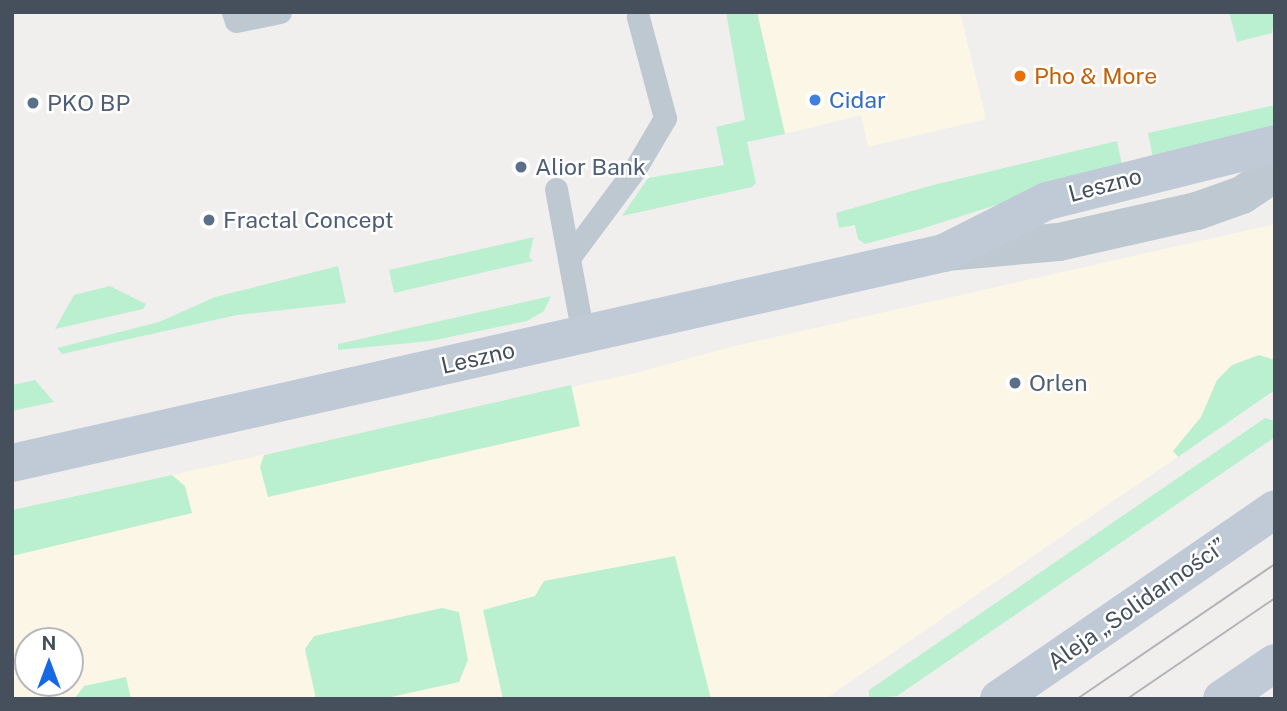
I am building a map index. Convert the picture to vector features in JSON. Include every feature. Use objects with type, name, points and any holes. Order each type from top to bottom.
[{"type":"main road","name":"Leszno","points":[[12,463],[944,253],[1047,201],[1275,144]]},
{"type":"main road","name":"Aleja „Solidarności”","points":[[999,699],[1275,509]]},
{"type":"main road","points":[[1222,699],[1275,663]]},
{"type":"street","name":"Leszno","points":[[944,253],[1059,242],[1197,211],[1242,195],[1275,173]]},
{"type":"lane","points":[[233,12],[236,21],[280,12]]},
{"type":"lane","points":[[571,255],[635,169],[665,118],[638,16]]},
{"type":"lane","points":[[556,189],[571,255],[583,334]]},
{"type":"shaded area","points":[[757,12],[960,12],[986,119],[868,147],[861,115],[785,134]]},
{"type":"shaded area","points":[[1275,224],[1275,390],[825,699],[12,699],[12,510],[636,373],[731,347]]},
{"type":"green space","points":[[726,12],[757,12],[785,134],[747,142],[756,183],[752,187],[622,216],[648,178],[724,165],[716,127],[745,120]]},
{"type":"green space","points":[[1229,12],[1275,12],[1272,33],[1237,42]]},
{"type":"green space","points":[[1275,105],[1275,127],[1153,158],[1148,133]]},
{"type":"green space","points":[[1117,141],[1122,165],[921,229],[865,244],[858,239],[855,225],[839,228],[836,213],[933,185]]},
{"type":"green space","points":[[534,237],[529,257],[533,261],[394,293],[389,270]]},
{"type":"green space","points":[[338,266],[346,303],[237,315],[62,354],[57,348],[159,322],[215,297]]},
{"type":"green space","points":[[110,286],[146,304],[143,309],[55,329],[74,295]]},
{"type":"green space","points":[[551,296],[544,311],[527,321],[430,341],[338,350],[338,344]]},
{"type":"green space","points":[[1259,355],[1275,360],[1275,390],[1178,457],[1173,451],[1201,417],[1217,380],[1232,365]]},
{"type":"green space","points":[[35,380],[54,402],[12,411],[12,385]]},
{"type":"green space","points":[[571,385],[580,426],[268,497],[260,467],[264,455]]},
{"type":"green space","points":[[1265,418],[1275,421],[1275,437],[897,696],[869,699],[869,690]]},
{"type":"green space","points":[[172,475],[185,486],[192,513],[12,556],[12,510]]},
{"type":"green space","points":[[675,556],[711,699],[503,699],[483,610],[535,596],[544,581]]},
{"type":"green space","points":[[442,608],[459,612],[468,660],[459,682],[382,699],[316,699],[305,649],[314,636]]},
{"type":"green space","points":[[126,677],[131,699],[74,699],[84,697],[84,686]]},
{"type":"tram line","points":[[1077,699],[1275,564]]},
{"type":"tram line","points":[[1127,699],[1275,598]]},
{"type":"place","name":"Pho & More","points":[[1020,76]]},
{"type":"place","name":"Cidar","points":[[815,100]]},
{"type":"place","name":"PKO BP","points":[[33,103]]},
{"type":"place","name":"Alior Bank","points":[[521,167]]},
{"type":"place","name":"Fractal Concept","points":[[209,220]]},
{"type":"place","name":"Orlen","points":[[1015,383]]}]
